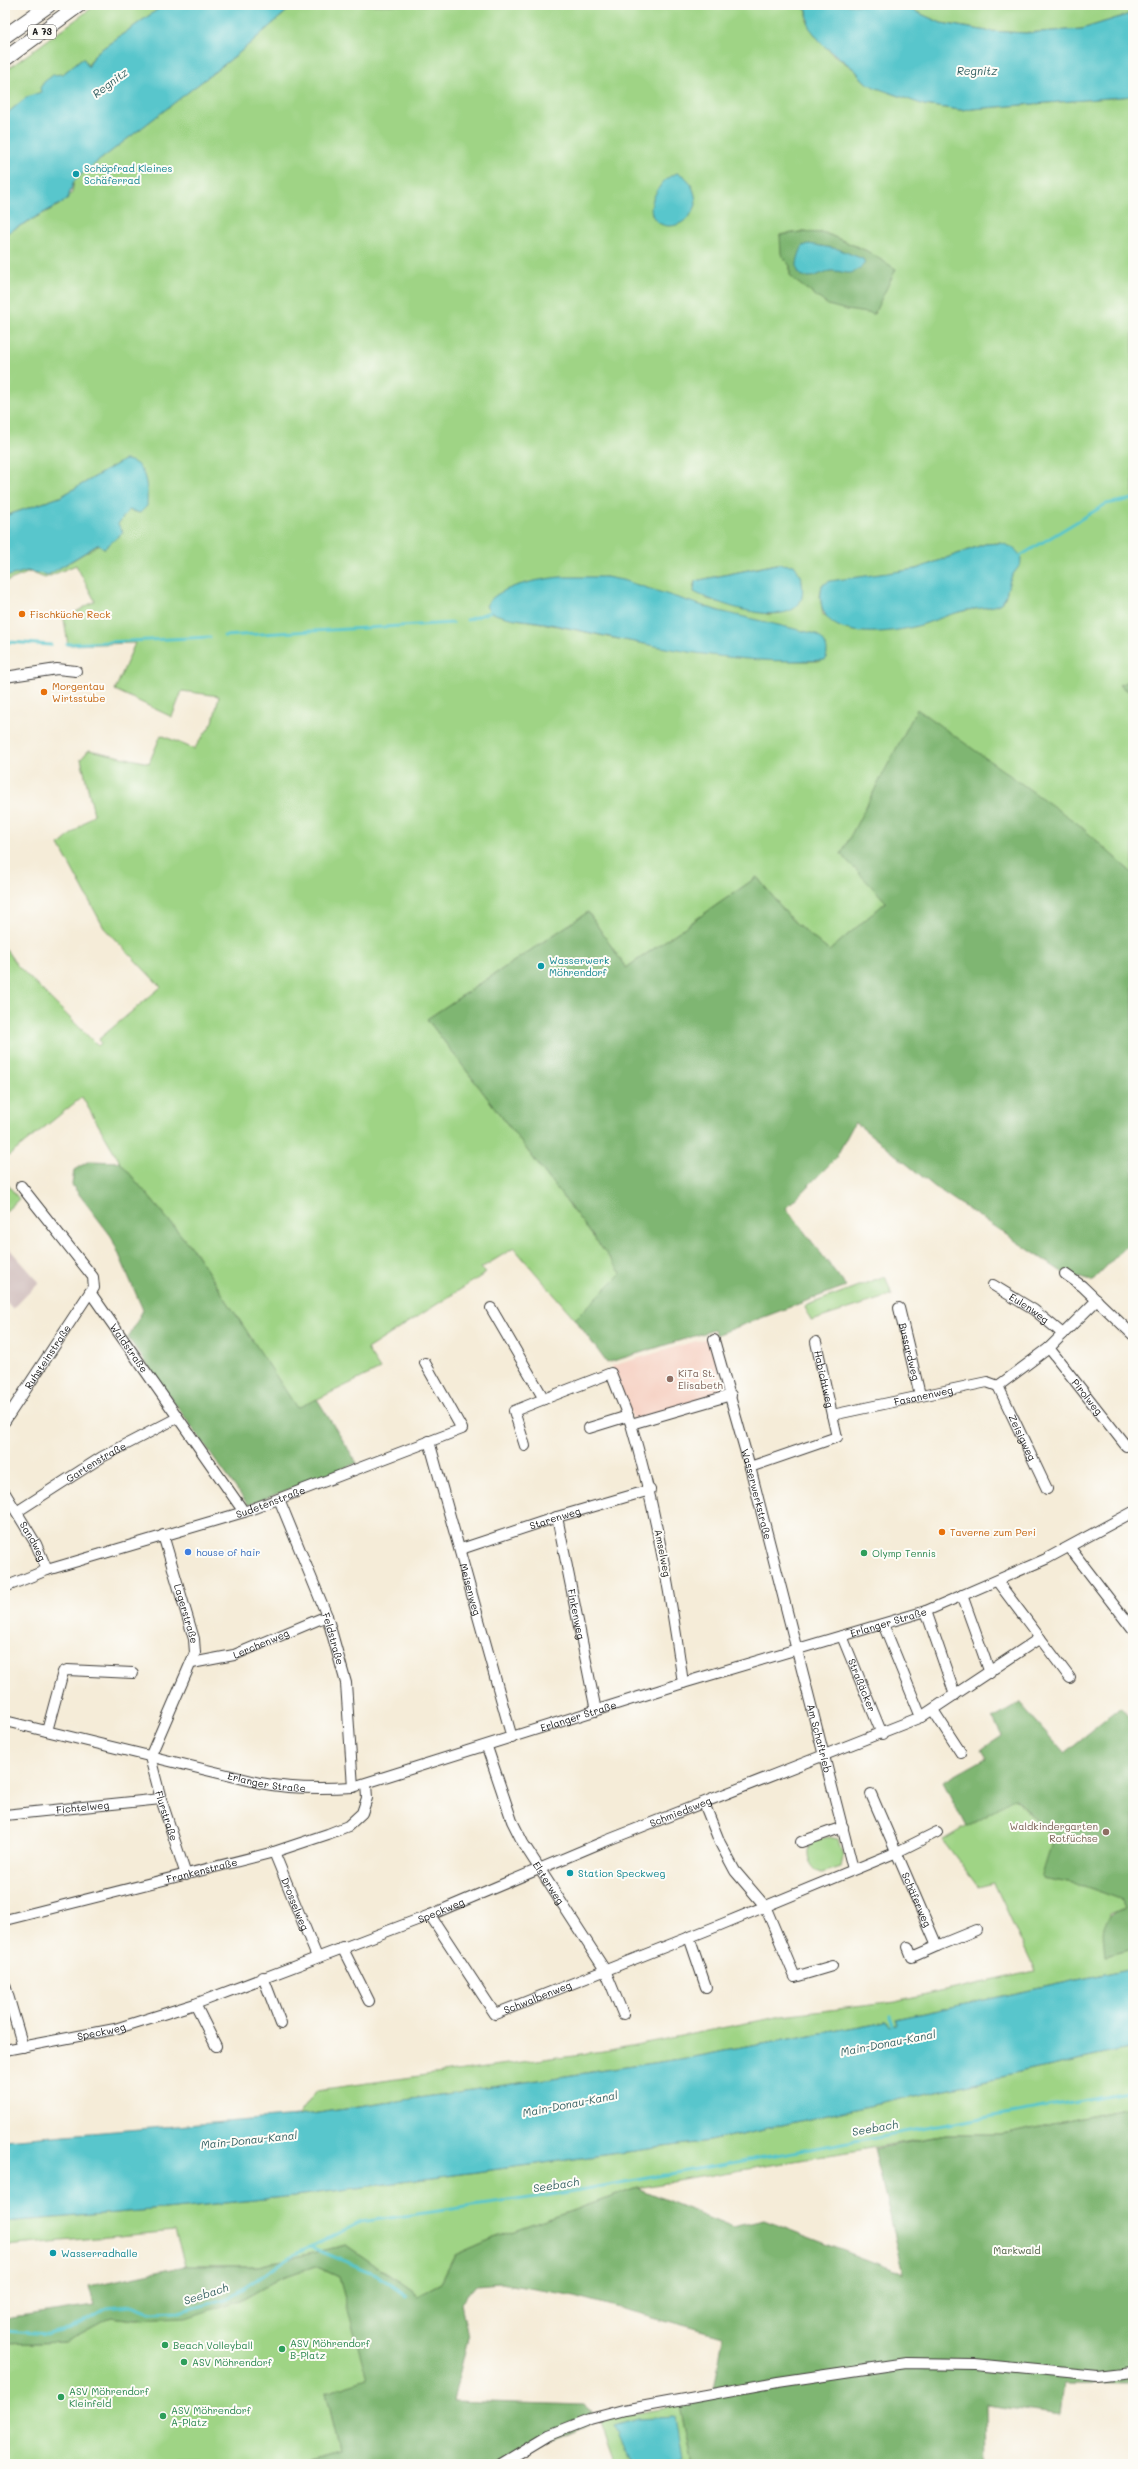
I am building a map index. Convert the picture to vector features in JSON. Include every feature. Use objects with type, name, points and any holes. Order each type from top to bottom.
[{"type":"highway","name":"A 73","points":[[5,36],[49,5]]},
{"type":"highway","name":"A 73","points":[[5,59],[79,5]]},
{"type":"street","points":[[5,677],[57,669],[76,671]]},
{"type":"street","points":[[21,1186],[93,1277],[94,1288],[90,1292]]},
{"type":"street","points":[[1065,1274],[1097,1300],[1133,1335]]},
{"type":"street","name":"Eulenweg","points":[[993,1285],[1034,1310],[1063,1334]]},
{"type":"street","name":"Waldstraße","points":[[90,1292],[244,1512]]},
{"type":"street","name":"Ruhsteinstraße","points":[[5,1421],[90,1292]]},
{"type":"street","points":[[998,1386],[1049,1348],[1097,1300]]},
{"type":"street","points":[[491,1308],[544,1399]]},
{"type":"street","name":"Bussardweg","points":[[899,1308],[920,1395]]},
{"type":"street","name":"Wasserwerkstraße","points":[[714,1340],[731,1395],[798,1649]]},
{"type":"street","name":"Habichtweg","points":[[816,1342],[832,1415]]},
{"type":"street","name":"Pirolweg","points":[[1049,1348],[1126,1446]]},
{"type":"street","name":"Sudetenstraße","points":[[5,1587],[47,1570],[244,1512],[462,1429],[425,1363]]},
{"type":"street","name":"Amselweg","points":[[525,1446],[514,1411],[610,1372],[630,1420],[650,1490],[665,1565],[683,1683]]},
{"type":"street","name":"Fasanenweg","points":[[832,1415],[920,1395],[987,1382],[998,1386]]},
{"type":"street","name":"Zeisigweg","points":[[998,1386],[1047,1489]]},
{"type":"street","points":[[589,1428],[630,1420],[731,1395]]},
{"type":"street","points":[[750,1467],[837,1437],[832,1415]]},
{"type":"street","name":"Gartenstraße","points":[[18,1511],[102,1457],[177,1418]]},
{"type":"street","name":"Meisenweg","points":[[429,1441],[461,1550],[512,1738]]},
{"type":"street","name":"Starenweg","points":[[461,1550],[557,1517],[650,1490]]},
{"type":"street","name":"Sandweg","points":[[5,1493],[18,1511],[36,1544],[47,1570]]},
{"type":"street","name":"Feldstraße","points":[[279,1499],[327,1616],[346,1683],[353,1787]]},
{"type":"street","name":"Erlanger Straße","points":[[5,1721],[150,1757],[283,1787],[322,1789],[353,1787],[487,1747],[683,1683],[926,1611],[1070,1548],[1133,1512]]},
{"type":"street","name":"Finkenweg","points":[[557,1517],[596,1712]]},
{"type":"street","name":"Lagerstraße","points":[[150,1757],[192,1663],[195,1653],[194,1639],[163,1535]]},
{"type":"street","points":[[1070,1548],[1133,1630]]},
{"type":"street","points":[[997,1581],[1070,1678]]},
{"type":"street","points":[[962,1596],[990,1673]]},
{"type":"street","points":[[926,1611],[955,1695]]},
{"type":"street","name":"Lerchenweg","points":[[192,1663],[234,1655],[327,1616]]},
{"type":"street","points":[[883,1624],[922,1717]]},
{"type":"street","name":"Straßäcker","points":[[842,1636],[882,1734]]},
{"type":"street","points":[[823,1757],[922,1717],[990,1673],[1040,1638]]},
{"type":"street","name":"Am Schaftrieb","points":[[798,1649],[823,1757],[854,1869]]},
{"type":"street","points":[[47,1731],[63,1672],[67,1670],[133,1673]]},
{"type":"street","points":[[933,1710],[961,1753]]},
{"type":"street","name":"Elsterweg","points":[[487,1747],[512,1821],[539,1871],[605,1970],[623,2014]]},
{"type":"street","name":"Flurstraße","points":[[150,1757],[161,1799],[186,1875]]},
{"type":"street","name":"Schmiedsweg","points":[[539,1871],[603,1842],[823,1757]]},
{"type":"street","name":"Frankenstraße","points":[[5,1920],[274,1852],[348,1826],[362,1813],[367,1798],[366,1784]]},
{"type":"street","name":"Schäferweg","points":[[871,1794],[938,1946]]},
{"type":"street","name":"Fichtelweg","points":[[5,1815],[161,1799]]},
{"type":"street","points":[[704,1803],[720,1843],[735,1871],[765,1906],[796,1977],[832,1966]]},
{"type":"street","points":[[801,1842],[843,1828]]},
{"type":"street","points":[[854,1869],[897,1852],[937,1832]]},
{"type":"street","name":"Drosselweg","points":[[274,1852],[317,1957]]},
{"type":"street","name":"Schwalbenweg","points":[[430,1915],[495,2014],[689,1937],[854,1869]]},
{"type":"street","name":"Speckweg","points":[[5,2050],[23,2048],[115,2030],[195,2004],[342,1947],[430,1915],[539,1871]]},
{"type":"street","points":[[908,1947],[912,1957],[976,1930]]},
{"type":"street","points":[[689,1937],[706,1987]]},
{"type":"street","points":[[342,1947],[369,2001]]},
{"type":"street","points":[[263,1977],[281,2024]]},
{"type":"street","points":[[5,1985],[23,2048]]},
{"type":"street","points":[[195,2004],[216,2046]]},
{"type":"street","points":[[500,2464],[549,2436],[590,2419],[624,2410],[715,2396],[778,2382],[898,2364],[974,2364],[1098,2376],[1133,2372]]},
{"type":"shaded area","points":[[5,1244],[39,1282],[13,1309],[5,1300]]},
{"type":"shaded area","name":"KiTa St. Elisabeth","points":[[710,1337],[726,1393],[633,1420],[612,1366]]},
{"type":"green space","points":[[96,5],[164,5],[96,53],[87,67],[81,59],[63,74],[53,75],[41,93],[27,97],[5,115],[5,71]]},
{"type":"green space","points":[[294,5],[798,5],[807,10],[807,21],[831,53],[855,70],[864,81],[924,105],[960,110],[1133,96],[1133,679],[1119,685],[1133,694],[1133,874],[1078,824],[886,902],[829,951],[791,919],[757,877],[626,968],[588,912],[427,1019],[621,1273],[575,1319],[514,1248],[481,1268],[486,1273],[367,1349],[380,1369],[297,1409],[195,1252],[120,1162],[82,1097],[5,1159],[5,948],[16,964],[98,1046],[101,1043],[99,1039],[161,987],[104,928],[59,845],[94,814],[81,759],[89,750],[149,763],[161,735],[194,749],[213,722],[219,696],[182,691],[172,717],[115,690],[135,643],[68,645],[64,619],[95,601],[76,565],[45,578],[30,572],[5,582],[5,577],[27,571],[48,575],[100,544],[104,549],[125,512],[129,510],[140,513],[124,460],[60,497],[5,516],[5,234],[59,205],[72,193],[74,181],[83,173],[239,53]],"holes":[[[800,232],[825,233],[867,251],[790,275],[790,266],[780,235]],[[1000,543],[1020,564],[1010,578],[1004,600],[999,604],[963,611],[823,615],[820,596],[822,585],[916,569],[985,544]],[[777,564],[771,615],[707,599],[693,587],[695,581]],[[606,577],[719,611],[820,661],[768,660],[664,647],[515,619]]]},
{"type":"green space","points":[[901,5],[1133,5],[1133,13],[1082,29],[1026,33],[987,31],[941,23]]},
{"type":"green space","points":[[800,232],[825,233],[867,251],[896,269],[874,314],[846,310],[828,305],[794,280],[790,275],[790,266],[781,254],[780,235]]},
{"type":"green space","points":[[1133,679],[1133,694],[1119,685]]},
{"type":"green space","points":[[917,709],[1078,824],[1133,874],[1133,1239],[1092,1281],[1065,1274],[935,1187],[855,1122],[835,1159],[786,1208],[846,1286],[716,1335],[714,1330],[607,1363],[575,1319],[621,1273],[427,1019],[588,912],[626,968],[757,877],[791,919],[829,951],[886,902],[841,854]]},
{"type":"green space","points":[[89,1161],[120,1162],[195,1252],[297,1408],[317,1399],[357,1463],[248,1505],[128,1338],[143,1310],[111,1236],[72,1185],[74,1170]]},
{"type":"green space","points":[[5,1181],[19,1199],[5,1212]]},
{"type":"green space","points":[[885,1276],[892,1295],[811,1321],[805,1306]]},
{"type":"green space","points":[[1020,1703],[1064,1753],[1121,1707],[1133,1721],[1133,1949],[1105,1956],[1103,1939],[1104,1927],[1110,1917],[1124,1908],[1120,1899],[1084,1886],[1041,1878],[1053,1838],[1015,1798],[966,1827],[943,1782],[986,1758],[981,1750],[1002,1736],[993,1719]]},
{"type":"green space","points":[[1014,1798],[1053,1838],[1042,1878],[1084,1886],[1121,1899],[1124,1908],[1110,1914],[1106,1956],[1133,1949],[1133,1968],[896,2019],[897,2024],[889,2026],[887,2021],[693,2057],[298,2116],[317,2090],[610,2050],[782,2016],[895,2002],[1035,1971],[994,1883],[978,1887],[943,1840]]},
{"type":"green space","points":[[829,1837],[838,1839],[843,1857],[841,1867],[822,1873],[814,1869],[811,1865],[808,1850],[813,1842]]},
{"type":"green space","points":[[1133,2048],[1133,2107],[1002,2135],[946,2135],[637,2188],[494,2238],[455,2255],[441,2283],[418,2295],[346,2245],[258,2266],[185,2266],[175,2231],[5,2246],[5,2222],[175,2208],[304,2195],[709,2141]]},
{"type":"green space","name":"Markwald","points":[[1133,2107],[1133,2384],[1064,2383],[1060,2415],[986,2405],[987,2464],[692,2464],[680,2406],[712,2398],[722,2336],[575,2296],[500,2283],[476,2285],[461,2303],[468,2338],[453,2401],[584,2405],[600,2419],[537,2447],[508,2464],[291,2464],[340,2452],[326,2392],[367,2379],[339,2277],[315,2266],[280,2278],[241,2300],[186,2318],[136,2320],[111,2317],[65,2342],[5,2344],[5,2318],[94,2305],[89,2286],[185,2266],[258,2266],[346,2245],[418,2295],[441,2283],[455,2255],[494,2238],[637,2188],[733,2227],[764,2220],[904,2274],[874,2149],[946,2135],[1002,2135]]},
{"type":"green space","name":"ASV Möhrendorf","points":[[315,2266],[339,2277],[368,2379],[326,2392],[340,2452],[291,2464],[5,2464],[5,2344],[65,2342],[111,2317],[136,2320],[241,2300],[280,2278]]},
{"type":"green space","points":[[680,2406],[692,2464],[616,2464],[600,2419]]},
{"type":"water","name":"Regnitz","points":[[164,5],[294,5],[239,53],[83,173],[74,181],[67,200],[5,234],[5,115],[27,97],[41,92],[40,88],[44,82],[53,75],[63,74],[81,59],[84,59],[88,67],[96,53]]},
{"type":"water","name":"Regnitz","points":[[798,5],[901,5],[941,23],[987,31],[1026,33],[1082,29],[1133,13],[1133,96],[960,110],[924,105],[874,87],[864,81],[855,70],[823,45],[809,27],[807,10]]},
{"type":"water","points":[[677,173],[689,181],[695,195],[696,205],[689,216],[681,223],[672,226],[663,225],[656,221],[652,213],[652,203],[663,182],[670,176]]},
{"type":"water","points":[[809,244],[838,249],[863,259],[865,263],[852,273],[830,271],[812,277],[803,276],[797,270],[797,265],[803,246]]},
{"type":"water","points":[[124,460],[132,461],[142,470],[146,484],[147,506],[140,513],[129,510],[118,524],[123,532],[104,549],[99,544],[48,575],[27,571],[5,577],[5,516],[60,497]]},
{"type":"water","points":[[1000,543],[1012,547],[1018,553],[1021,560],[1020,565],[1011,578],[1004,600],[995,606],[967,610],[910,628],[880,632],[863,632],[848,630],[836,625],[826,616],[821,603],[822,585],[830,581],[916,569],[985,544]]},
{"type":"water","points":[[777,564],[794,565],[800,576],[802,584],[802,597],[796,607],[784,613],[769,614],[752,612],[735,608],[694,592],[695,581]]},
{"type":"water","points":[[561,577],[606,577],[622,580],[719,611],[816,634],[826,644],[826,658],[824,660],[791,661],[757,660],[689,652],[547,623],[506,617],[490,612],[486,606],[491,599],[499,593],[509,589],[531,582]]},
{"type":"water","name":"Main-Donau-Kanal","points":[[1133,1968],[1133,2048],[709,2141],[304,2195],[175,2208],[5,2222],[5,2140],[298,2116],[693,2057],[887,2021],[890,2026],[896,2024],[896,2019]]},
{"type":"water","points":[[675,2417],[682,2460],[674,2464],[630,2464],[614,2426],[637,2419]]},
{"type":"waterway","points":[[1020,556],[1106,504],[1133,499]]},
{"type":"waterway","points":[[467,620],[490,612]]},
{"type":"waterway","points":[[224,636],[453,623]]},
{"type":"waterway","points":[[67,644],[210,637]]},
{"type":"waterway","points":[[5,639],[9,642],[51,645]]},
{"type":"waterway","points":[[891,2016],[892,2025]]},
{"type":"waterway","name":"Seebach","points":[[5,2331],[48,2334],[70,2329],[106,2308],[131,2306],[149,2313],[179,2312],[229,2298],[290,2257],[361,2222],[558,2194],[1133,2091]]},
{"type":"waterway","points":[[310,2247],[376,2274],[406,2296]]},
{"type":"place","name":"Schöpfrad Kleines Schäferrad","points":[[76,174]]},
{"type":"place","name":"Fischküche Reck","points":[[22,614]]},
{"type":"place","name":"Morgentau Wirtsstube","points":[[44,692]]},
{"type":"place","name":"Wasserwerk Möhrendorf","points":[[541,966]]},
{"type":"place","name":"KiTa St. Elisabeth","points":[[670,1379]]},
{"type":"place","name":"Taverne zum Peri","points":[[942,1532]]},
{"type":"place","name":"house of hair","points":[[188,1552]]},
{"type":"place","name":"Olymp Tennis","points":[[864,1553]]},
{"type":"place","name":"Waldkindergarten Rotfüchse","points":[[1106,1832]]},
{"type":"place","name":"Station Speckweg","points":[[570,1873]]},
{"type":"place","name":"Wasserradhalle","points":[[53,2253]]},
{"type":"place","name":"Beach Volleyball","points":[[165,2345]]},
{"type":"place","name":"ASV Möhrendorf B-Platz","points":[[282,2349]]},
{"type":"place","name":"ASV Möhrendorf","points":[[184,2362]]},
{"type":"place","name":"ASV Möhrendorf Kleinfeld","points":[[61,2397]]},
{"type":"place","name":"ASV Möhrendorf A-Platz","points":[[163,2416]]}]
